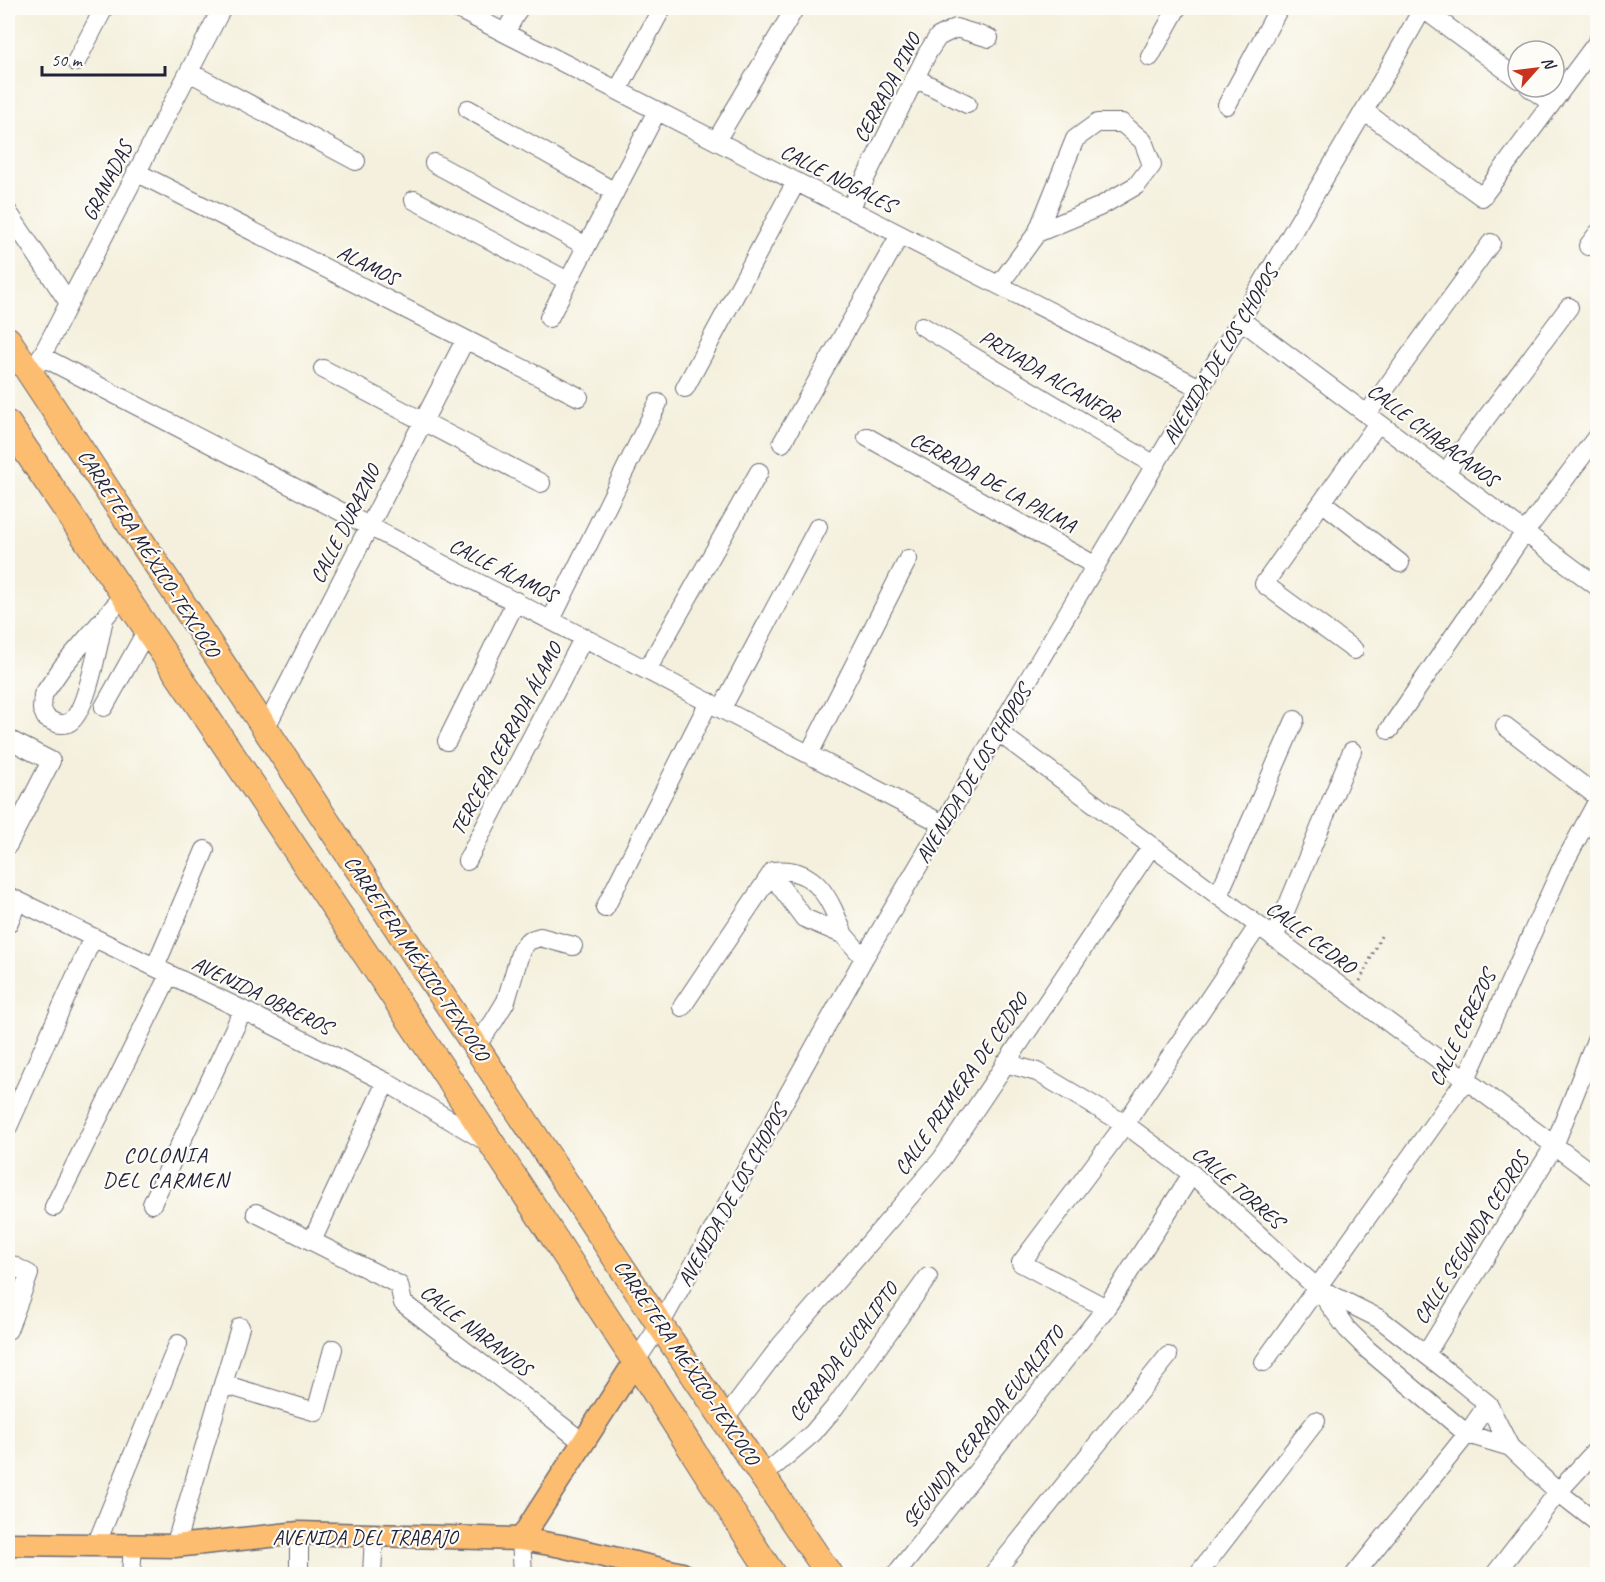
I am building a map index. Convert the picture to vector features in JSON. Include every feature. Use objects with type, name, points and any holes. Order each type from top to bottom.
[{"type":"highway","name":"CARRETERA MÉXICO-TEXCOCO","points":[[8,340],[36,366],[265,729],[660,1325],[829,1575]]},
{"type":"highway","name":"CARRETERA MÉXICO-TEXCOCO","points":[[8,424],[492,1144],[636,1362],[772,1575]]},
{"type":"main road","name":"AVENIDA DE LOS CHOPOS","points":[[521,1539],[636,1362]]},
{"type":"main road","name":"AVENIDA DEL TRABAJO","points":[[8,1544],[175,1545],[299,1533],[521,1539],[561,1546],[682,1575]]},
{"type":"street","points":[[76,62],[104,8]]},
{"type":"street","name":"GRANADAS","points":[[36,366],[222,8]]},
{"type":"street","name":"CALLE NOGALES","points":[[456,8],[1200,388]]},
{"type":"street","points":[[505,33],[519,8]]},
{"type":"street","points":[[618,90],[662,8]]},
{"type":"street","points":[[716,141],[795,8]]},
{"type":"street","points":[[1150,57],[1177,8]]},
{"type":"street","points":[[1227,105],[1279,8]]},
{"type":"street","points":[[1422,8],[1506,70]]},
{"type":"street","name":"AVENIDA DE LOS CHOPOS","points":[[636,1362],[660,1325],[864,958],[1364,111],[1422,8]]},
{"type":"street","name":"CERRADA PINO","points":[[850,209],[915,78],[938,37],[956,28],[989,38]]},
{"type":"street","points":[[1364,111],[1482,197],[1598,41]]},
{"type":"street","points":[[189,72],[356,162]]},
{"type":"street","points":[[915,78],[967,104]]},
{"type":"street","points":[[1546,99],[1551,103]]},
{"type":"street","points":[[468,109],[615,192]]},
{"type":"street","points":[[549,318],[657,111]]},
{"type":"street","points":[[999,285],[1037,233],[1075,139],[1097,123],[1122,123],[1143,141],[1152,165],[1137,185],[1099,207],[1037,233]]},
{"type":"street","points":[[434,163],[586,246]]},
{"type":"street","name":"ALAMOS","points":[[136,172],[579,397]]},
{"type":"street","points":[[685,388],[796,182]]},
{"type":"street","points":[[414,200],[568,281]]},
{"type":"street","points":[[8,212],[69,303]]},
{"type":"street","points":[[782,443],[900,235]]},
{"type":"street","points":[[1354,650],[1264,584],[1322,502],[1373,419],[1491,243]]},
{"type":"street","points":[[1445,473],[1569,307]]},
{"type":"street","name":"CALLE CHABACANOS","points":[[1241,320],[1598,587]]},
{"type":"street","name":"PRIVADA ALCANFOR","points":[[922,326],[1155,465]]},
{"type":"street","name":"CALLE DURAZNO","points":[[265,729],[465,339]]},
{"type":"street","name":"CALLE ÁLAMOS","points":[[36,366],[370,525],[944,824]]},
{"type":"street","points":[[323,369],[541,483]]},
{"type":"street","points":[[551,620],[658,403]]},
{"type":"street","points":[[1389,730],[1525,532],[1598,435]]},
{"type":"street","name":"CERRADA DE LA PALMA","points":[[867,437],[1096,566]]},
{"type":"street","points":[[647,669],[759,472]]},
{"type":"street","points":[[1322,502],[1400,563]]},
{"type":"street","points":[[606,908],[715,705],[818,527]]},
{"type":"street","points":[[809,754],[908,559]]},
{"type":"street","points":[[104,619],[86,695],[77,715],[69,723],[60,724],[46,718],[42,710],[43,695],[63,666],[124,595]]},
{"type":"street","points":[[447,741],[516,602]]},
{"type":"street","points":[[104,707],[147,630]]},
{"type":"street","name":"TERCERA CERRADA ÁLAMO","points":[[467,861],[585,637]]},
{"type":"street","points":[[1218,896],[1295,720]]},
{"type":"street","points":[[1505,726],[1598,798]]},
{"type":"street","name":"CALLE CEDRO","points":[[998,732],[1598,1178]]},
{"type":"street","points":[[8,739],[51,760],[8,845]]},
{"type":"street","points":[[1274,938],[1352,752]]},
{"type":"street","name":"CALLE CEREZOS","points":[[1264,1362],[1466,1079],[1562,867],[1598,798]]},
{"type":"street","name":"CALLE PRIMERA DE CEDRO","points":[[725,1419],[781,1345],[941,1160],[1152,847]]},
{"type":"street","points":[[54,1207],[162,971],[205,850]]},
{"type":"street","points":[[682,1007],[773,871],[789,869],[805,875],[823,890],[834,909],[844,935],[864,958]]},
{"type":"street","points":[[773,871],[777,882],[804,918],[844,935]]},
{"type":"street","points":[[8,924],[13,898]]},
{"type":"street","name":"AVENIDA OBREROS","points":[[13,898],[386,1082],[492,1144]]},
{"type":"street","points":[[1106,1308],[1021,1263],[1125,1124],[1258,926]]},
{"type":"street","points":[[8,1127],[93,937]]},
{"type":"street","points":[[476,1046],[506,1000],[521,950],[528,941],[540,937],[573,946]]},
{"type":"street","points":[[152,1204],[243,1010]]},
{"type":"street","name":"CALLE SEGUNDA CEDROS","points":[[1426,1354],[1554,1146],[1598,1035]]},
{"type":"street","name":"CALLE TORRES","points":[[1005,1063],[1036,1071],[1125,1124],[1192,1174],[1318,1288],[1347,1329],[1368,1350],[1467,1434],[1510,1447]]},
{"type":"street","points":[[312,1241],[386,1082]]},
{"type":"street","name":"SEGUNDA CERRADA EUCALIPTO","points":[[896,1575],[1106,1308],[1192,1174]]},
{"type":"street","name":"CALLE NARANJOS","points":[[256,1213],[399,1285],[403,1303],[584,1443]]},
{"type":"street","points":[[8,1263],[29,1274],[8,1330]]},
{"type":"street","name":"CERRADA EUCALIPTO","points":[[763,1476],[813,1433],[835,1407],[928,1277]]},
{"type":"street","name":"CALLE TORRES","points":[[1318,1288],[1380,1319],[1488,1404],[1510,1447],[1558,1492],[1598,1523]]},
{"type":"street","points":[[175,1545],[240,1327]]},
{"type":"street","points":[[96,1545],[178,1344]]},
{"type":"street","points":[[223,1384],[316,1412],[333,1349]]},
{"type":"street","points":[[993,1575],[1168,1356]]},
{"type":"street","points":[[1355,1575],[1467,1434],[1488,1404]]},
{"type":"street","points":[[1198,1575],[1316,1421]]},
{"type":"street","points":[[1495,1575],[1558,1492],[1598,1448]]},
{"type":"street","points":[[299,1533],[299,1575]]},
{"type":"street","points":[[372,1575],[374,1536]]},
{"type":"street","points":[[521,1539],[523,1575]]},
{"type":"street","points":[[131,1575],[133,1545]]},
{"type":"path","points":[[1353,996],[1382,934]]},
{"type":"path","points":[[744,1568],[808,1575]]},
{"type":"district","name":"COLONIA DEL CARMEN","points":[[166,1168]]}]
